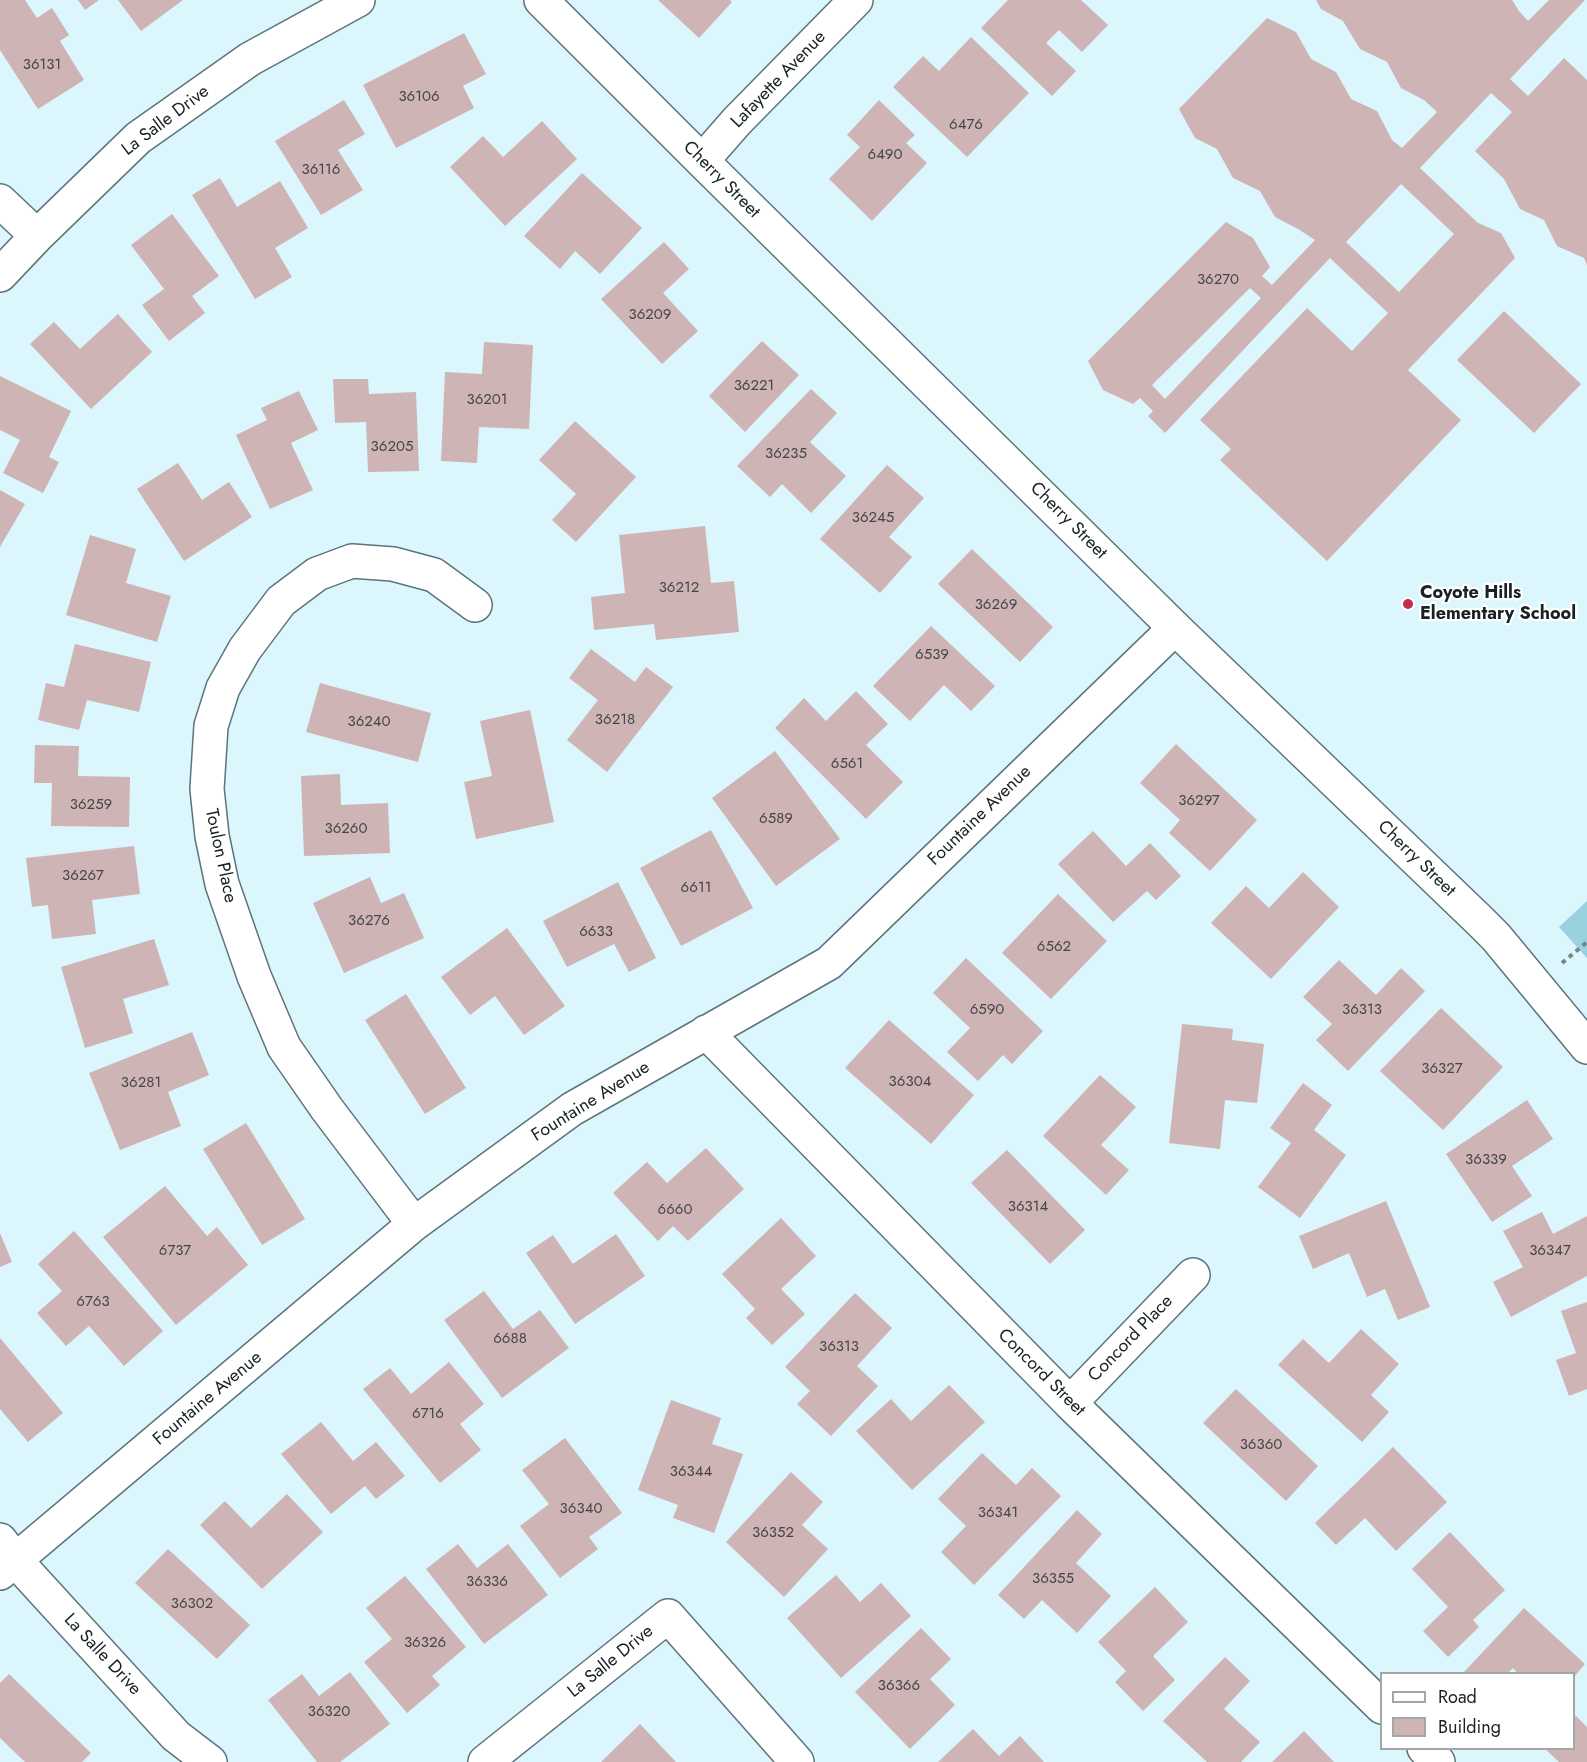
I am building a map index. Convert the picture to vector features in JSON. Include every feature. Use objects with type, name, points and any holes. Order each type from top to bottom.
[{"type":"street","name":"La Salle Drive","points":[[0,275],[138,138],[250,59],[358,0]]},
{"type":"street","name":"Cherry Street","points":[[541,0],[1175,628],[1496,937],[1587,1047]]},
{"type":"street","name":"Lafayette Avenue","points":[[702,161],[737,121],[856,0]]},
{"type":"street","points":[[0,201],[37,236]]},
{"type":"street","name":"Toulon Place","points":[[414,1224],[327,1109],[284,1047],[254,976],[222,884],[212,836],[207,789],[211,726],[223,688],[245,649],[281,601],[317,574],[352,561],[393,564],[434,575],[475,606]]},
{"type":"street","name":"Fountaine Avenue","points":[[5,1558],[414,1224],[572,1109],[829,963],[1175,628]]},
{"type":"street","name":"Concord Street","points":[[706,1032],[1070,1403],[1380,1705]]},
{"type":"street","name":"Concord Place","points":[[1070,1403],[1193,1275]]},
{"type":"street","name":"La Salle Drive","points":[[5,1558],[176,1736],[210,1762]]},
{"type":"street","name":"La Salle Drive","points":[[485,1762],[668,1616],[797,1762]]},
{"type":"street","points":[[1425,1750],[1438,1762]]},
{"type":"shaded area","points":[[1587,901],[1587,958],[1559,927]]},
{"type":"building","points":[[0,0],[25,0],[37,18],[52,8],[69,35],[60,41],[84,80],[38,109],[0,50]]},
{"type":"building","points":[[78,0],[99,0],[85,10]]},
{"type":"building","points":[[118,0],[183,0],[141,31]]},
{"type":"building","points":[[658,0],[730,0],[732,2],[699,38]]},
{"type":"building","points":[[1008,0],[1081,0],[1108,25],[1082,52],[1059,30],[1046,43],[1076,71],[1052,96],[981,28]]},
{"type":"building","points":[[1316,0],[1512,0],[1528,21],[1549,0],[1585,0],[1510,79],[1528,96],[1564,58],[1587,80],[1587,265],[1584,258],[1557,246],[1544,220],[1520,209],[1504,179],[1475,151],[1512,112],[1491,93],[1420,168],[1478,223],[1501,233],[1515,258],[1408,370],[1461,420],[1327,561],[1220,460],[1231,449],[1200,420],[1307,308],[1352,351],[1388,313],[1330,258],[1165,433],[1148,416],[1153,411],[1140,398],[1133,404],[1103,390],[1088,361],[1226,222],[1253,238],[1270,267],[1262,276],[1272,285],[1315,240],[1275,217],[1260,191],[1233,178],[1217,149],[1195,138],[1179,109],[1267,18],[1296,32],[1311,59],[1336,72],[1351,99],[1377,111],[1392,140],[1402,148],[1437,112],[1424,100],[1401,88],[1387,62],[1360,49],[1343,21],[1321,9]],"holes":[[[1401,184],[1454,234],[1399,292],[1346,242]],[[1250,288],[1261,298],[1165,399],[1152,385]]]},
{"type":"building","points":[[464,33],[486,74],[463,86],[474,108],[396,148],[363,85]]},
{"type":"building","points":[[971,37],[1029,93],[967,157],[893,87],[923,56],[939,71]]},
{"type":"building","points":[[344,100],[365,134],[338,150],[363,190],[321,215],[275,141]]},
{"type":"building","points":[[879,100],[915,135],[906,143],[927,163],[872,221],[829,179],[860,147],[847,135]]},
{"type":"building","points":[[542,121],[577,159],[505,226],[450,167],[483,136],[503,157]]},
{"type":"building","points":[[582,173],[642,228],[600,274],[575,251],[560,269],[524,236]]},
{"type":"building","points":[[220,178],[237,207],[280,181],[308,228],[275,248],[292,277],[255,299],[192,195]]},
{"type":"building","points":[[172,214],[219,276],[192,296],[205,313],[169,341],[142,305],[164,289],[131,245]]},
{"type":"building","points":[[664,242],[689,269],[663,293],[698,331],[662,364],[601,299]]},
{"type":"building","points":[[1504,311],[1581,384],[1534,433],[1457,360]]},
{"type":"building","points":[[118,314],[152,352],[91,409],[30,344],[54,322],[80,349]]},
{"type":"building","points":[[762,341],[799,375],[745,432],[709,396]]},
{"type":"building","points":[[484,342],[533,345],[529,429],[479,427],[477,463],[441,461],[445,372],[482,374]]},
{"type":"building","points":[[0,376],[71,411],[49,457],[59,462],[43,493],[3,473],[20,440],[0,430]]},
{"type":"building","points":[[333,379],[368,379],[369,394],[416,392],[419,471],[368,472],[366,422],[335,423]]},
{"type":"building","points":[[811,389],[837,413],[810,442],[846,476],[811,513],[782,484],[770,497],[737,466]]},
{"type":"building","points":[[299,391],[318,430],[291,443],[313,490],[270,509],[236,435],[267,420],[261,408]]},
{"type":"building","points":[[575,421],[636,477],[576,542],[552,520],[576,494],[539,460]]},
{"type":"building","points":[[178,463],[202,500],[229,482],[252,517],[184,561],[137,489]]},
{"type":"building","points":[[887,465],[924,498],[889,537],[912,557],[880,593],[820,539]]},
{"type":"building","points":[[0,490],[25,504],[0,547]]},
{"type":"building","points":[[705,526],[711,583],[734,581],[739,632],[656,640],[654,624],[594,630],[591,597],[625,593],[619,535]]},
{"type":"building","points":[[90,535],[136,549],[126,583],[171,596],[157,642],[66,615]]},
{"type":"building","points":[[972,549],[1053,627],[1020,662],[938,584]]},
{"type":"building","points":[[931,626],[995,686],[971,711],[944,685],[910,721],[873,686]]},
{"type":"building","points":[[75,644],[151,662],[139,712],[87,700],[79,730],[38,720],[46,683],[64,687]]},
{"type":"building","points":[[591,649],[635,682],[646,667],[673,687],[607,772],[567,740],[598,700],[569,678]]},
{"type":"building","points":[[320,683],[431,713],[418,762],[306,732]]},
{"type":"building","points":[[856,691],[888,724],[866,745],[903,782],[866,819],[775,728],[804,698],[826,721]]},
{"type":"building","points":[[530,710],[554,822],[476,839],[464,782],[492,776],[480,721]]},
{"type":"building","points":[[1176,744],[1257,820],[1210,871],[1169,833],[1180,820],[1140,783]]},
{"type":"building","points":[[35,745],[79,746],[78,776],[130,777],[129,827],[51,826],[52,783],[34,783]]},
{"type":"building","points":[[775,751],[840,839],[776,886],[712,798]]},
{"type":"building","points":[[340,774],[341,805],[388,803],[390,853],[304,856],[301,776]]},
{"type":"building","points":[[711,830],[753,908],[681,946],[640,868]]},
{"type":"building","points":[[1093,831],[1126,866],[1150,843],[1181,876],[1156,900],[1147,891],[1113,922],[1058,864]]},
{"type":"building","points":[[134,846],[140,894],[92,900],[96,934],[52,939],[48,905],[32,907],[26,858]]},
{"type":"building","points":[[1303,872],[1339,907],[1271,979],[1211,923],[1246,886],[1269,908]]},
{"type":"building","points":[[370,877],[381,903],[404,893],[424,938],[344,973],[313,903]]},
{"type":"building","points":[[618,882],[656,958],[629,972],[614,944],[567,967],[543,921]]},
{"type":"building","points":[[1058,894],[1107,941],[1051,999],[1002,953]]},
{"type":"building","points":[[507,928],[565,1006],[524,1035],[495,996],[470,1015],[441,977]]},
{"type":"building","points":[[154,939],[169,985],[123,999],[133,1033],[85,1048],[61,967]]},
{"type":"building","points":[[966,958],[1043,1031],[1012,1064],[1003,1055],[978,1081],[947,1052],[970,1028],[933,993]]},
{"type":"building","points":[[1339,960],[1376,995],[1401,968],[1425,991],[1348,1071],[1316,1040],[1332,1024],[1303,997]]},
{"type":"building","points":[[406,994],[466,1088],[425,1114],[365,1020]]},
{"type":"building","points":[[1441,1008],[1503,1067],[1443,1130],[1380,1071]]},
{"type":"building","points":[[889,1020],[974,1095],[931,1144],[845,1068]]},
{"type":"building","points":[[1182,1024],[1233,1029],[1232,1040],[1264,1044],[1257,1103],[1225,1100],[1220,1149],[1169,1143]]},
{"type":"building","points":[[192,1032],[209,1075],[168,1092],[181,1126],[120,1150],[89,1073]]},
{"type":"building","points":[[1100,1075],[1136,1107],[1101,1145],[1129,1170],[1106,1195],[1043,1136]]},
{"type":"building","points":[[1303,1083],[1332,1105],[1314,1130],[1346,1155],[1300,1218],[1258,1187],[1291,1143],[1270,1128]]},
{"type":"building","points":[[1527,1100],[1553,1139],[1512,1166],[1532,1196],[1492,1222],[1446,1154]]},
{"type":"building","points":[[246,1123],[305,1219],[262,1245],[203,1149]]},
{"type":"building","points":[[706,1148],[744,1189],[688,1241],[673,1226],[658,1241],[613,1193],[647,1162],[667,1183]]},
{"type":"building","points":[[1007,1150],[1085,1230],[1050,1264],[971,1183]]},
{"type":"building","points":[[165,1186],[207,1236],[217,1227],[248,1265],[176,1325],[103,1237]]},
{"type":"building","points":[[1386,1201],[1430,1307],[1398,1320],[1385,1289],[1367,1297],[1349,1253],[1313,1269],[1299,1236]]},
{"type":"building","points":[[1542,1212],[1553,1234],[1587,1216],[1587,1276],[1511,1317],[1493,1282],[1523,1267],[1503,1231]]},
{"type":"building","points":[[781,1218],[816,1256],[781,1289],[805,1314],[772,1345],[746,1318],[755,1309],[722,1274]]},
{"type":"building","points":[[74,1231],[163,1331],[124,1366],[89,1326],[66,1346],[37,1313],[62,1291],[38,1264]]},
{"type":"building","points":[[0,1233],[12,1262],[0,1267]]},
{"type":"building","points":[[616,1234],[645,1276],[575,1324],[526,1253],[553,1235],[573,1264]]},
{"type":"building","points":[[484,1291],[513,1329],[540,1310],[569,1348],[502,1398],[444,1320]]},
{"type":"building","points":[[855,1293],[892,1328],[857,1366],[878,1386],[831,1436],[797,1404],[810,1391],[785,1367]]},
{"type":"building","points":[[1587,1302],[1587,1389],[1569,1396],[1556,1360],[1576,1353],[1561,1311]]},
{"type":"building","points":[[1361,1329],[1399,1364],[1371,1395],[1389,1412],[1362,1442],[1278,1365],[1303,1339],[1329,1363]]},
{"type":"building","points":[[0,1338],[63,1413],[28,1442],[0,1409]]},
{"type":"building","points":[[449,1362],[484,1404],[460,1424],[481,1450],[440,1483],[363,1389],[390,1368],[411,1394]]},
{"type":"building","points":[[949,1385],[985,1422],[912,1490],[856,1431],[891,1399],[911,1421]]},
{"type":"building","points":[[1236,1389],[1318,1466],[1286,1501],[1203,1423]]},
{"type":"building","points":[[671,1400],[721,1418],[712,1444],[743,1454],[714,1533],[673,1518],[678,1505],[638,1490]]},
{"type":"building","points":[[321,1422],[353,1461],[376,1442],[405,1476],[376,1499],[365,1486],[331,1514],[281,1454]]},
{"type":"building","points":[[565,1438],[622,1513],[589,1537],[598,1549],[560,1578],[520,1526],[549,1504],[522,1470]]},
{"type":"building","points":[[1393,1447],[1447,1502],[1396,1551],[1365,1518],[1336,1545],[1315,1523]]},
{"type":"building","points":[[982,1453],[1016,1485],[1032,1468],[1061,1496],[974,1585],[941,1552],[966,1526],[938,1499]]},
{"type":"building","points":[[791,1472],[823,1502],[802,1525],[828,1549],[784,1597],[726,1542]]},
{"type":"building","points":[[287,1494],[323,1532],[262,1589],[200,1525],[225,1501],[251,1528]]},
{"type":"building","points":[[1077,1510],[1102,1534],[1076,1563],[1111,1596],[1077,1633],[1042,1600],[1024,1619],[998,1595]]},
{"type":"building","points":[[1450,1532],[1505,1590],[1473,1620],[1479,1627],[1448,1657],[1423,1631],[1448,1607],[1412,1569]]},
{"type":"building","points":[[458,1544],[477,1568],[508,1544],[548,1595],[484,1644],[426,1569]]},
{"type":"building","points":[[168,1549],[250,1625],[217,1659],[135,1583]]},
{"type":"building","points":[[836,1575],[860,1602],[881,1583],[911,1616],[841,1678],[787,1618]]},
{"type":"building","points":[[405,1576],[466,1647],[432,1676],[440,1685],[407,1713],[364,1662],[392,1639],[366,1608]]},
{"type":"building","points":[[1155,1587],[1188,1622],[1153,1656],[1175,1680],[1143,1711],[1115,1682],[1126,1671],[1098,1642]]},
{"type":"building","points":[[1524,1608],[1585,1664],[1575,1676],[1575,1672],[1516,1672],[1513,1668],[1509,1672],[1464,1672]]},
{"type":"building","points":[[921,1628],[951,1659],[930,1679],[955,1705],[910,1749],[855,1692]]},
{"type":"building","points":[[1225,1657],[1250,1681],[1224,1709],[1260,1742],[1241,1762],[1207,1762],[1163,1721]]},
{"type":"building","points":[[350,1672],[390,1724],[340,1762],[317,1762],[268,1700],[302,1674],[319,1696]]},
{"type":"building","points":[[9,1674],[91,1753],[82,1762],[25,1762],[0,1738],[0,1683]]},
{"type":"building","points":[[1575,1715],[1587,1727],[1587,1762],[1559,1762],[1546,1750],[1575,1750]]},
{"type":"building","points":[[640,1724],[676,1762],[601,1762]]},
{"type":"building","points":[[973,1729],[999,1756],[1020,1736],[1044,1762],[938,1762]]},
{"type":"building","points":[[1304,1731],[1334,1762],[1272,1762]]},
{"type":"place","name":"Coyote Hills Elementary School","points":[[1408,604]]}]
